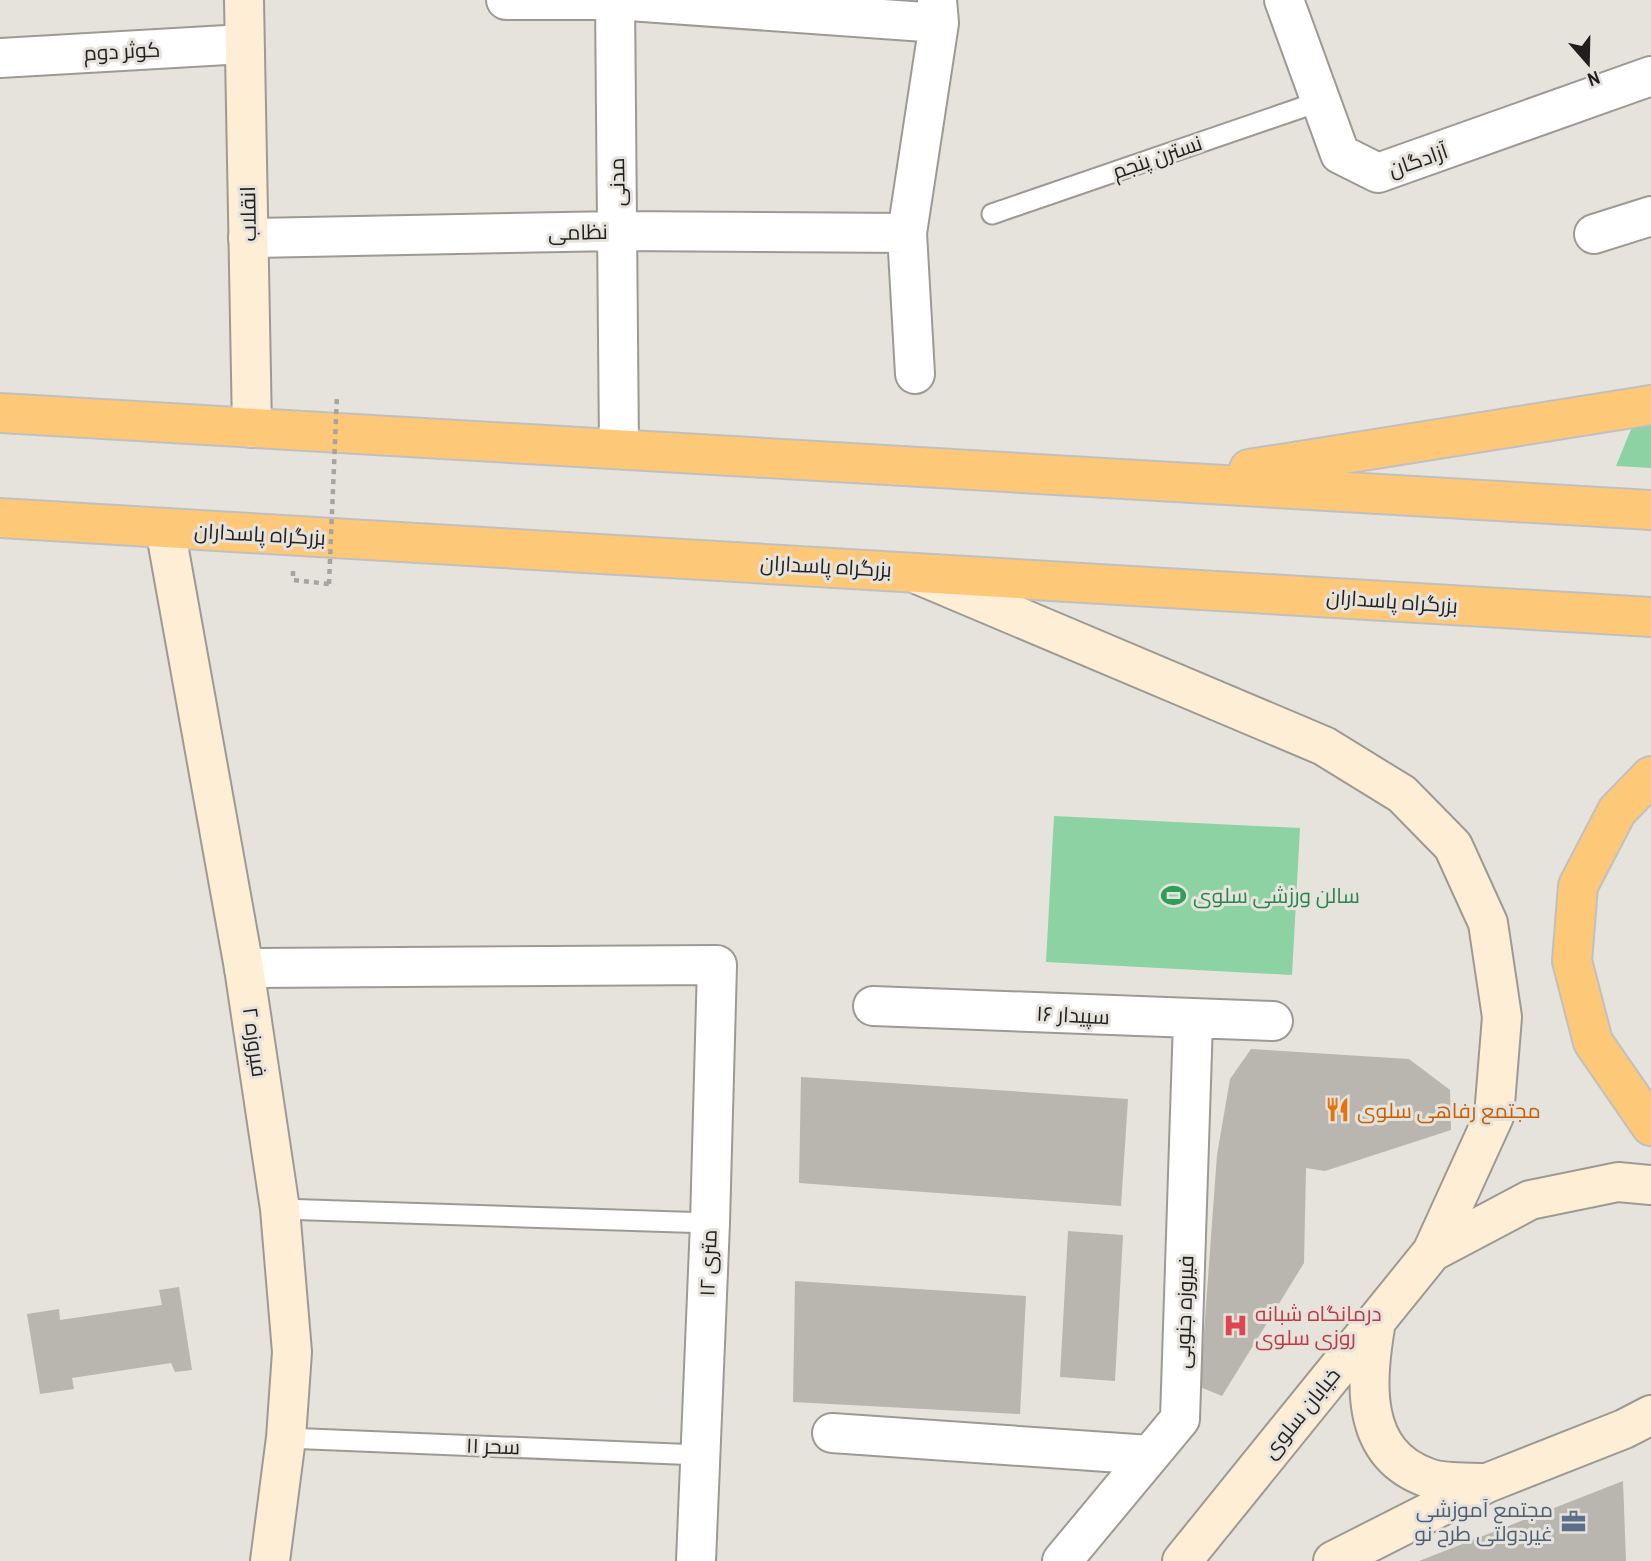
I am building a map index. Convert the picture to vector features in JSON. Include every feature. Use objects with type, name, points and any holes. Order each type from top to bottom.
[{"type":"highway","points":[[1179,481],[1651,405]]},
{"type":"highway","points":[[0,413],[1651,510]]},
{"type":"highway","name":"بزرگراه پاسداران","points":[[0,518],[1651,617]]},
{"type":"highway","points":[[1651,776],[1617,811],[1578,886],[1572,961],[1593,1042],[1651,1126]]},
{"type":"main road","name":"انقلاب","points":[[244,0],[252,428]]},
{"type":"main road","name":"فیروزه ٢","points":[[165,528],[244,968],[280,1209],[292,1352],[286,1438],[270,1561]]},
{"type":"main road","points":[[910,571],[1324,746],[1402,794],[1453,846],[1488,923],[1502,1017],[1494,1116],[1432,1252]]},
{"type":"main road","name":"خیابان سلوی","points":[[1182,1561],[1432,1252],[1530,1200],[1618,1182],[1651,1185]]},
{"type":"main road","points":[[1377,1319],[1367,1372],[1372,1420],[1391,1456],[1428,1479],[1487,1483]]},
{"type":"main road","points":[[1334,1561],[1487,1483],[1624,1429],[1651,1415]]},
{"type":"street","points":[[506,0],[615,0],[938,12],[907,233],[915,374]]},
{"type":"street","name":"مدنی","points":[[615,0],[619,449]]},
{"type":"street","name":"آزادگان","points":[[1284,0],[1340,153],[1378,173],[1651,76]]},
{"type":"street","name":"کوثر دوم","points":[[0,58],[244,44]]},
{"type":"street","points":[[1594,234],[1651,216]]},
{"type":"street","name":"نظامی","points":[[248,239],[617,231],[907,233]]},
{"type":"street","name":"۱۲ متری","points":[[244,968],[717,965],[696,1561]]},
{"type":"street","name":"سپیدار ۱۶","points":[[873,1006],[1193,1021],[1273,1021]]},
{"type":"street","name":"فیروزه جنوبی","points":[[1062,1561],[1180,1419],[1193,1021]]},
{"type":"street","points":[[832,1433],[1150,1455]]},
{"type":"lane","name":"نسترن پنجم","points":[[992,214],[1321,101]]},
{"type":"lane","points":[[280,1209],[710,1223]]},
{"type":"lane","name":"سحر ۱۱","points":[[286,1438],[700,1455]]},
{"type":"path","points":[[293,580],[329,584],[337,395]]},
{"type":"green space","points":[[1651,415],[1651,468],[1616,466],[1636,417]]},
{"type":"green space","name":"سالن ورزشی سلوی","points":[[1054,816],[1300,828],[1292,975],[1046,962]]},
{"type":"building","points":[[1251,1049],[1409,1059],[1450,1090],[1451,1130],[1325,1171],[1306,1168],[1304,1263],[1222,1396],[1200,1387],[1217,1155],[1230,1079]]},
{"type":"building","points":[[801,1077],[1128,1099],[1121,1206],[799,1183]]},
{"type":"building","points":[[1068,1231],[1123,1235],[1115,1381],[1060,1377]]},
{"type":"building","points":[[795,1281],[1026,1296],[1020,1414],[793,1402]]},
{"type":"building","points":[[179,1287],[192,1370],[175,1372],[171,1363],[72,1378],[74,1389],[40,1394],[27,1314],[59,1309],[60,1320],[162,1305],[159,1290]]},
{"type":"building","name":"مجتمع آموزشی غیردولتی طرح نو","points":[[1623,1481],[1626,1561],[1419,1561]]},
{"type":"place","name":"سالن ورزشی سلوی","points":[[1173,895]]},
{"type":"place","name":"مجتمع رفاهی سلوی","points":[[1337,1110]]},
{"type":"place","name":"درمانگاه شبانه روزی سلوی","points":[[1235,1325]]},
{"type":"place","name":"مجتمع آموزشی غیردولتی طرح نو","points":[[1573,1521]]}]
